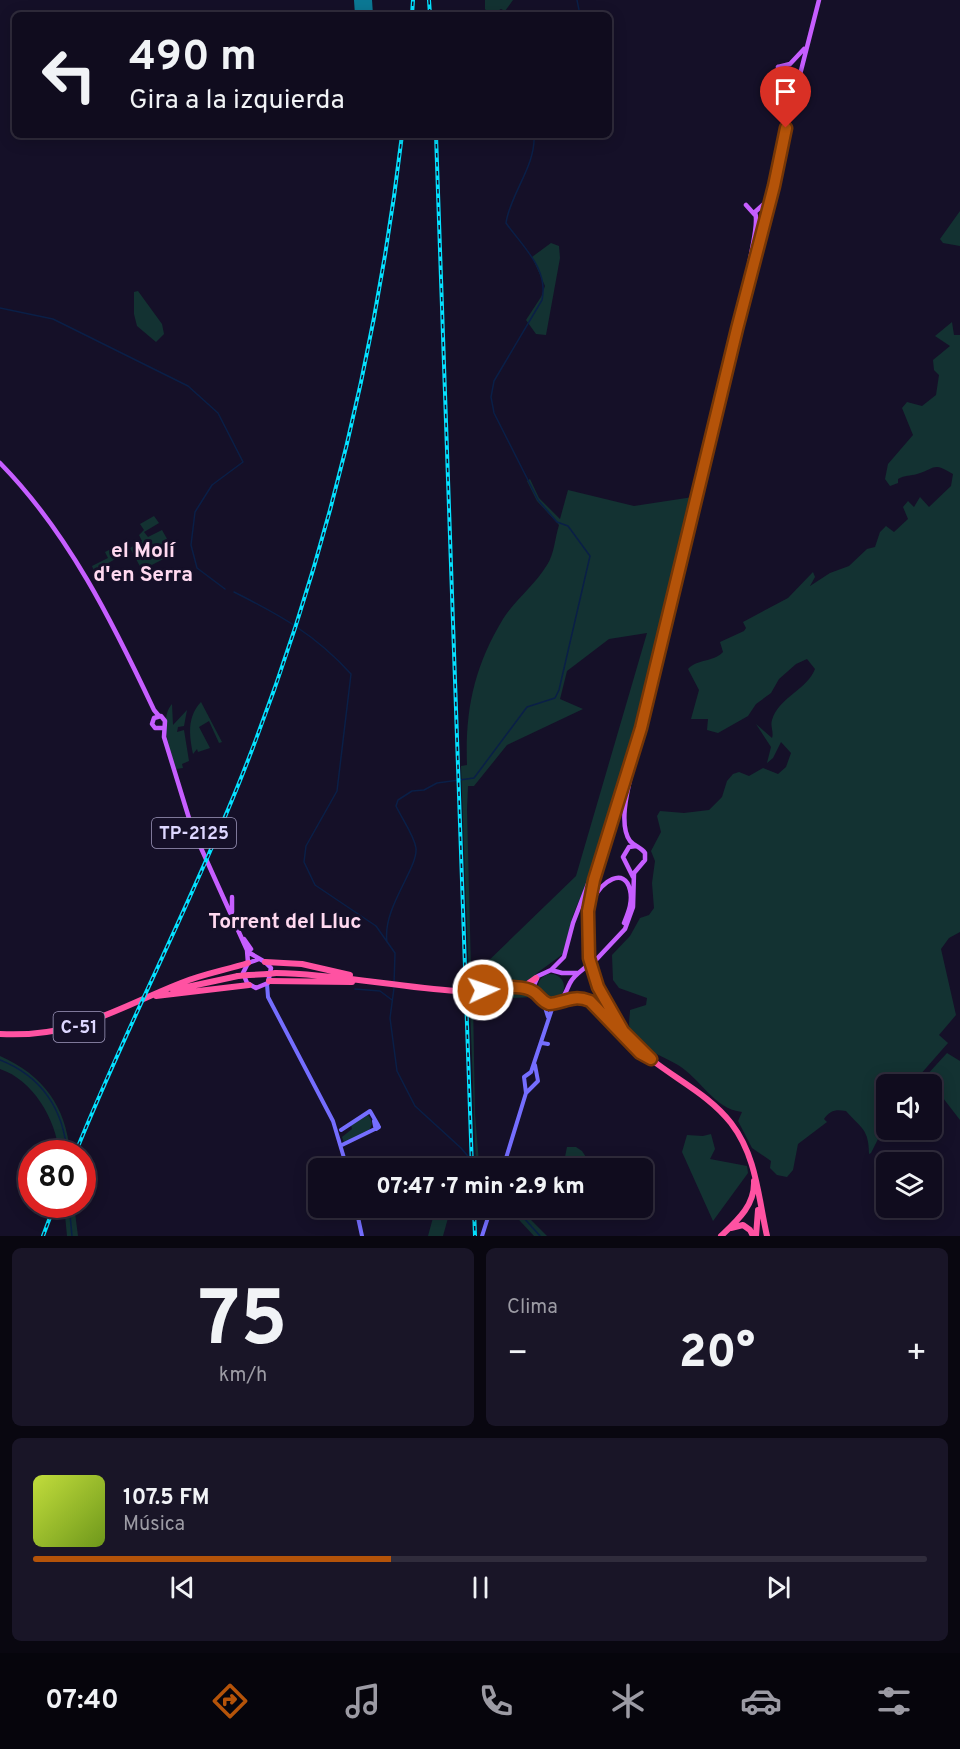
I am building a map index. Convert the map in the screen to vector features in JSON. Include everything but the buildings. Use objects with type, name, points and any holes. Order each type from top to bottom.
[{"type":"highway","points":[[612,823],[591,892],[587,921],[590,964],[614,1018],[630,1040],[651,1059],[718,1108],[738,1132],[754,1171],[767,1236]]},
{"type":"highway","points":[[262,960],[328,969],[380,983]]},
{"type":"highway","points":[[152,996],[191,979],[248,963]]},
{"type":"highway","name":"C-51","points":[[0,1034],[56,1032],[85,1025],[152,996],[198,983],[249,975],[276,973],[330,975],[402,986],[457,991],[521,988],[535,993]]},
{"type":"highway","points":[[521,988],[536,978]]},
{"type":"highway","name":"C-51","points":[[268,983],[380,983]]},
{"type":"highway","points":[[152,996],[249,985]]},
{"type":"highway","points":[[563,999],[587,1000],[640,1053],[651,1059]]},
{"type":"highway","points":[[724,1234],[753,1198],[754,1171]]},
{"type":"highway","points":[[755,1236],[759,1204],[756,1179]]},
{"type":"highway","points":[[724,1234],[736,1226],[743,1225],[755,1236]]},
{"type":"main road","points":[[745,293],[819,0]]},
{"type":"main road","points":[[790,76],[777,67],[790,64],[806,45]]},
{"type":"main road","points":[[790,64],[790,76],[795,91]]},
{"type":"main road","points":[[635,750],[626,806],[627,834],[636,846],[643,849],[645,856],[644,863],[634,873],[633,907],[618,938],[578,973],[568,985],[563,999],[554,1004],[543,1002],[535,993],[536,978],[551,969],[564,957],[573,923],[612,823],[635,750],[782,146]]},
{"type":"main road","points":[[759,248],[764,215],[774,186]]},
{"type":"main road","points":[[744,302],[757,213],[764,205],[770,191]]},
{"type":"main road","points":[[757,213],[764,215]]},
{"type":"main road","name":"TP-2125","points":[[0,463],[30,497],[95,594],[157,717],[165,721],[164,737],[192,828],[235,924]]},
{"type":"main road","name":"TP-2125","points":[[157,717],[152,724],[164,737]]},
{"type":"main road","points":[[156,729],[164,728]]},
{"type":"main road","points":[[621,931],[629,916],[633,893],[632,873],[624,861],[624,853],[629,847],[636,846]]},
{"type":"main road","points":[[629,866],[638,867]]},
{"type":"main road","points":[[587,921],[600,885],[608,879],[618,878],[630,888],[631,903],[618,938]]},
{"type":"main road","points":[[232,897],[231,905],[235,924],[249,949],[272,973],[268,983],[258,988],[249,985],[243,973],[248,963],[249,949]]},
{"type":"main road","points":[[248,963],[262,960]]},
{"type":"main road","points":[[551,969],[562,973],[578,973]]},
{"type":"main road","points":[[562,973],[568,985]]},
{"type":"street","points":[[268,983],[268,997]]},
{"type":"street","points":[[258,988],[268,997],[333,1121],[345,1158]]},
{"type":"street","points":[[543,1002],[549,1018]]},
{"type":"street","points":[[526,1093],[538,1081],[533,1072],[554,1004]]},
{"type":"street","points":[[542,1043],[548,1044]]},
{"type":"street","points":[[506,1158],[526,1093],[524,1077],[533,1072]]},
{"type":"street","points":[[526,1085],[533,1087]]},
{"type":"street","points":[[341,1130],[370,1112],[376,1126],[366,1135],[342,1145]]},
{"type":"street","points":[[358,1218],[362,1236]]},
{"type":"street","points":[[482,1236],[488,1218]]},
{"type":"green space","points":[[485,0],[513,0],[505,11],[501,9],[488,12],[485,9]]},
{"type":"green space","points":[[960,211],[960,246],[943,243],[940,239]]},
{"type":"green space","points":[[551,243],[559,246],[560,258],[546,335],[536,334],[526,320],[541,297],[545,286],[532,257]]},
{"type":"green space","points":[[138,291],[162,324],[164,334],[156,342],[137,326],[134,314],[134,292]]},
{"type":"green space","points":[[952,322],[954,335],[960,335],[960,932],[949,938],[941,949],[956,1015],[939,1035],[948,1043],[921,1074],[876,1074],[878,1140],[871,1153],[869,1154],[868,1139],[860,1125],[846,1111],[834,1111],[824,1119],[827,1122],[798,1144],[793,1170],[787,1177],[777,1175],[770,1168],[771,1161],[752,1148],[738,1121],[742,1112],[723,1105],[686,1071],[644,1047],[633,1036],[629,1027],[630,1010],[646,1005],[647,998],[619,988],[613,980],[612,955],[630,936],[640,918],[649,915],[654,908],[652,883],[655,861],[651,851],[661,832],[657,816],[660,811],[684,813],[709,810],[722,797],[727,781],[733,774],[739,772],[749,776],[763,768],[778,774],[786,767],[791,753],[781,742],[773,758],[767,763],[771,747],[756,724],[772,738],[772,722],[776,712],[806,683],[815,669],[807,659],[796,664],[779,679],[771,693],[756,704],[748,716],[718,733],[707,730],[708,719],[691,719],[699,690],[688,669],[723,652],[720,642],[744,631],[746,628],[743,622],[788,598],[813,572],[815,577],[810,586],[830,573],[849,566],[867,549],[875,547],[880,532],[886,526],[894,532],[908,519],[903,507],[908,501],[914,507],[920,497],[929,507],[951,486],[953,474],[938,467],[905,476],[898,479],[898,483],[890,486],[885,479],[888,464],[913,435],[902,408],[907,402],[922,406],[936,395],[939,375],[934,370],[933,360],[950,346],[935,336]]},
{"type":"green space","points":[[530,479],[539,498],[560,519],[568,490],[634,506],[693,497],[637,715],[636,732],[590,874],[573,915],[563,954],[537,973],[530,988],[543,1007],[533,997],[473,1000],[475,1114],[479,1158],[476,1158],[461,766],[467,765],[470,707],[473,689],[485,654],[503,619],[547,565],[554,546],[559,525],[537,501],[527,481]],"holes":[[[647,633],[576,876],[482,967],[471,969],[468,786],[474,786],[507,745],[583,709],[560,699],[567,671],[609,639]]]},
{"type":"green space","points":[[154,516],[159,523],[144,532],[148,537],[162,530],[175,553],[142,570],[130,548],[142,541],[139,535],[144,530],[140,524]]},
{"type":"green space","points":[[121,544],[126,553],[94,571],[92,566],[108,558],[105,552]]},
{"type":"green space","points":[[201,702],[222,742],[219,743],[209,721],[199,727],[210,748],[198,752],[197,749],[193,754],[190,726],[193,714]]},
{"type":"green space","points":[[172,704],[173,725],[187,710],[184,726],[178,727],[177,732],[184,730],[189,761],[182,764],[183,768],[176,769],[166,727],[168,711]]},
{"type":"green space","points":[[551,974],[560,978],[564,987],[560,996],[551,1000],[542,996],[538,987],[542,978]]},
{"type":"green space","points":[[947,1053],[960,1061],[960,1120],[942,1097],[942,1074],[928,1074]]},
{"type":"green space","points":[[0,1056],[29,1073],[40,1083],[50,1094],[57,1107],[68,1140],[57,1140],[41,1102],[23,1082],[0,1069]]},
{"type":"green space","points":[[368,1115],[371,1121],[369,1130],[344,1143],[342,1137],[352,1129],[351,1125]]},
{"type":"green space","points":[[711,1134],[715,1149],[710,1159],[747,1166],[748,1173],[713,1221],[682,1152],[687,1135]]},
{"type":"green space","points":[[567,1147],[576,1147],[587,1158],[572,1158],[565,1157]]},
{"type":"green space","points":[[65,1218],[76,1218],[78,1236],[67,1236]]},
{"type":"green space","points":[[433,1218],[448,1218],[443,1236],[428,1236]]},
{"type":"green space","points":[[517,1218],[529,1218],[547,1236],[534,1236]]},
{"type":"waterway","points":[[577,0],[579,12]]},
{"type":"waterway","points":[[387,942],[390,916],[412,867],[416,848],[396,806],[398,800],[412,791],[424,790],[437,783],[474,778],[527,707],[555,698],[559,690],[590,556],[568,526],[557,522],[538,500],[494,413],[491,397],[494,381],[542,300],[542,278],[538,268],[506,223],[512,201],[531,158],[534,138]]},
{"type":"waterway","points":[[0,308],[53,319],[188,386],[218,413],[243,462],[212,485],[195,512],[191,545],[197,568],[225,589]]},
{"type":"waterway","points":[[234,592],[297,627],[338,660],[351,674],[337,791],[306,846],[304,862],[315,885],[376,926],[395,953],[394,984]]},
{"type":"waterway","points":[[394,988],[390,1018],[397,1071],[415,1106],[470,1158]]},
{"type":"waterway","points":[[355,989],[380,991],[392,1000]]},
{"type":"waterway","points":[[0,1060],[27,1075],[48,1096],[61,1123],[65,1140]]},
{"type":"waterway","points":[[70,1218],[72,1236]]},
{"type":"waterway","name":"Torrent del Lluc","points":[[524,1218],[540,1236]]},
{"type":"runway","points":[[363,0],[364,12]]},
{"type":"railway","points":[[412,12],[413,0]]},
{"type":"railway","points":[[429,0],[430,12]]},
{"type":"railway","points":[[81,1140],[243,773],[298,618],[322,539],[362,379],[378,298],[402,138]]},
{"type":"railway","points":[[436,138],[472,1158]]},
{"type":"railway","points":[[43,1236],[50,1218]]},
{"type":"railway","points":[[474,1218],[475,1236]]},
{"type":"district","name":"el Molí d'en Serra","points":[[143,562]]},
{"type":"district","name":"Torrent del Lluc","points":[[285,921]]},
{"type":"route","points":[[483,990],[527,989],[549,1004],[575,998],[590,1001],[640,1053],[651,1059],[630,1040],[605,1005],[589,958],[588,911],[594,880],[641,728],[737,329],[774,186],[786,128]]}]
